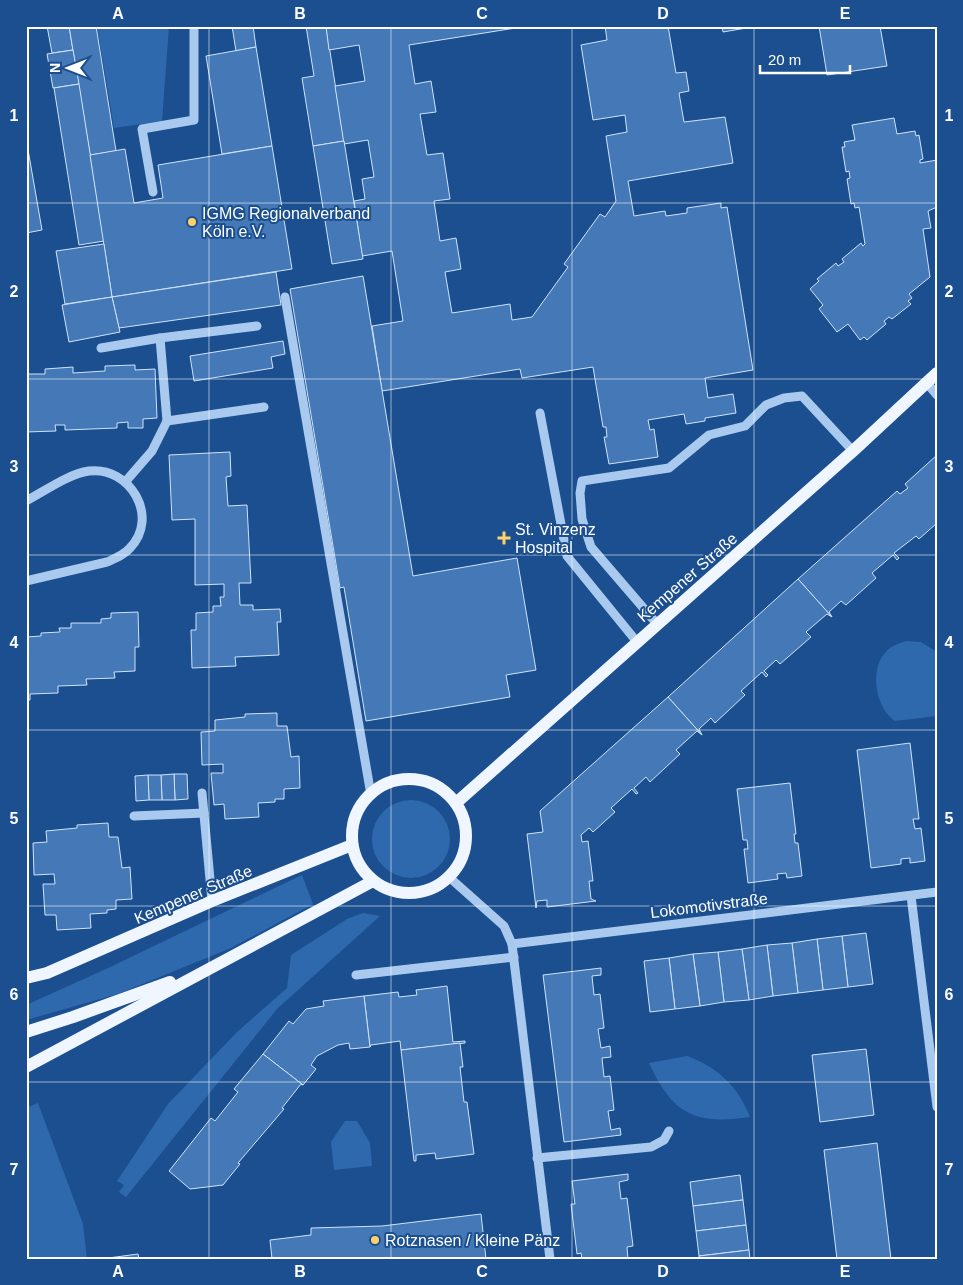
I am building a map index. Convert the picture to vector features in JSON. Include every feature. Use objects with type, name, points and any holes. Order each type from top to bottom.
[{"type":"main road","name":"Kempener Straße","points":[[456,803],[853,452],[937,373]]},
{"type":"main road","points":[[399,779],[422,780],[444,790],[456,803],[466,827],[465,850],[450,878],[439,886],[418,894],[395,892],[373,881],[360,866],[352,845],[353,823],[363,802],[379,787],[399,779]]},
{"type":"main road","name":"Kempener Straße","points":[[26,978],[47,973],[212,901],[352,845]]},
{"type":"main road","points":[[26,1066],[212,966],[259,944],[373,881]]},
{"type":"main road","points":[[26,1032],[73,1018],[212,966]]},
{"type":"street","points":[[153,192],[142,129],[194,120],[194,26]]},
{"type":"street","points":[[285,297],[371,795]]},
{"type":"street","points":[[100,348],[160,338],[257,326]]},
{"type":"street","points":[[126,481],[152,452],[167,421],[160,338]]},
{"type":"street","points":[[926,382],[937,395]]},
{"type":"street","points":[[658,625],[591,547],[582,518],[580,493],[582,481],[669,468],[709,435],[745,426],[766,404],[784,398],[802,396],[853,452]]},
{"type":"street","points":[[167,421],[264,407]]},
{"type":"street","points":[[540,413],[567,556],[637,642]]},
{"type":"street","points":[[26,501],[70,478],[90,471],[112,474],[126,481],[139,500],[141,514],[136,539],[130,548],[108,562],[26,581]]},
{"type":"street","points":[[202,793],[212,901]]},
{"type":"street","points":[[134,816],[204,813]]},
{"type":"street","points":[[450,878],[504,926],[512,944],[550,1259]]},
{"type":"street","name":"Lokomotivstraße","points":[[512,944],[937,892]]},
{"type":"street","points":[[911,896],[937,1107]]},
{"type":"street","points":[[356,975],[514,957]]},
{"type":"street","name":"Kempener Straße","points":[[26,985],[47,973]]},
{"type":"street","points":[[538,1158],[651,1147],[664,1140],[669,1131]]},
{"type":"shaded area","points":[[97,26],[169,26],[162,121],[114,128]]},
{"type":"shaded area","points":[[906,641],[921,642],[937,652],[937,716],[895,721],[888,715],[879,699],[876,679],[880,660],[889,649]]},
{"type":"shaded area","points":[[411,800],[426,803],[439,811],[447,824],[450,839],[447,854],[439,867],[426,875],[411,878],[396,875],[383,867],[375,854],[372,839],[375,824],[383,811],[396,803]]},
{"type":"shaded area","points":[[302,875],[313,904],[231,948],[118,994],[26,1020],[26,1005],[106,969]]},
{"type":"shaded area","points":[[363,913],[380,916],[277,1009],[126,1197],[119,1192],[124,1185],[117,1181],[168,1104],[237,1032],[287,988],[291,955],[347,919]]},
{"type":"shaded area","points":[[687,1056],[708,1066],[726,1079],[739,1096],[750,1117],[714,1119],[700,1117],[677,1105],[658,1081],[649,1063]]},
{"type":"shaded area","points":[[38,1103],[83,1224],[87,1259],[26,1259],[26,1108]]},
{"type":"shaded area","points":[[345,1121],[357,1121],[370,1143],[372,1166],[334,1170],[331,1142]]},
{"type":"building","points":[[47,26],[69,26],[73,50],[52,53]]},
{"type":"building","points":[[69,26],[96,26],[116,151],[90,155]]},
{"type":"building","points":[[232,26],[253,26],[256,47],[236,51]]},
{"type":"building","points":[[306,26],[326,26],[344,141],[313,146],[302,78],[314,76]]},
{"type":"building","points":[[326,26],[528,26],[409,45],[415,84],[431,81],[436,112],[420,114],[427,155],[443,153],[450,199],[434,201],[440,241],[456,238],[461,269],[445,272],[452,313],[510,304],[512,320],[532,317],[568,267],[564,264],[600,214],[605,217],[616,201],[606,136],[627,132],[625,115],[593,120],[581,45],[607,40],[605,26],[668,26],[676,73],[686,72],[689,91],[679,93],[684,122],[725,117],[733,163],[628,181],[634,216],[665,211],[666,216],[687,213],[687,208],[721,203],[721,208],[727,207],[753,370],[705,378],[708,398],[733,394],[736,413],[705,418],[705,421],[686,424],[684,414],[648,420],[650,430],[654,429],[658,457],[609,464],[604,437],[607,437],[606,427],[603,427],[593,367],[522,378],[520,369],[382,391],[372,326],[403,321],[392,251],[362,256],[354,201],[365,199],[362,179],[374,177],[368,140],[344,144],[335,86],[365,81],[359,45],[329,50]]},
{"type":"building","points":[[722,26],[758,26],[723,32]]},
{"type":"building","points":[[819,26],[880,26],[887,66],[827,75]]},
{"type":"building","points":[[256,47],[272,146],[222,154],[206,56]]},
{"type":"building","points":[[73,50],[79,84],[53,88],[47,54]]},
{"type":"building","points":[[79,84],[104,241],[79,245],[54,88]]},
{"type":"building","points":[[894,118],[897,134],[915,131],[916,136],[919,135],[923,159],[920,160],[920,163],[937,160],[937,207],[928,211],[931,228],[923,229],[930,277],[909,294],[912,298],[908,301],[911,304],[892,319],[889,317],[884,321],[886,324],[867,340],[864,337],[860,340],[848,324],[837,332],[819,309],[823,305],[810,289],[819,281],[817,279],[836,263],[838,266],[844,262],[842,259],[861,243],[863,246],[865,244],[859,207],[855,208],[854,203],[851,204],[847,179],[850,178],[849,171],[846,172],[842,147],[845,147],[844,142],[855,140],[852,125]]},
{"type":"building","points":[[26,138],[42,230],[26,233]]},
{"type":"building","points":[[344,141],[363,259],[332,264],[313,146]]},
{"type":"building","name":"IGMG Regionalverband Köln e.V.","points":[[272,146],[292,269],[112,297],[90,155],[125,149],[134,203],[163,198],[158,165]]},
{"type":"building","points":[[104,244],[112,297],[65,304],[56,251]]},
{"type":"building","points":[[276,272],[281,305],[119,328],[112,297]]},
{"type":"building","points":[[363,276],[413,576],[517,558],[536,670],[506,675],[510,697],[366,721],[344,587],[340,588],[290,289]]},
{"type":"building","points":[[112,297],[120,332],[69,342],[62,305]]},
{"type":"building","points":[[283,341],[285,354],[271,357],[273,368],[194,381],[190,356]]},
{"type":"building","points":[[135,365],[135,370],[155,369],[157,418],[143,419],[143,428],[128,428],[128,422],[117,423],[117,428],[65,430],[65,425],[55,425],[56,431],[26,432],[26,374],[45,374],[45,369],[73,367],[73,373],[105,371],[105,366]]},
{"type":"building","points":[[230,452],[231,476],[226,477],[228,506],[247,505],[251,583],[239,583],[240,605],[253,605],[253,610],[280,609],[281,622],[277,622],[279,655],[235,657],[236,666],[192,668],[191,630],[196,630],[196,613],[213,612],[213,606],[221,606],[220,597],[224,597],[224,584],[195,585],[195,519],[172,520],[169,455]]},
{"type":"building","points":[[937,455],[937,523],[919,539],[916,536],[894,553],[899,558],[897,560],[893,555],[872,573],[876,578],[846,605],[841,601],[829,612],[832,617],[798,579],[897,491],[900,494],[908,488],[905,484]]},
{"type":"building","points":[[798,579],[832,617],[827,614],[806,632],[811,637],[780,664],[776,660],[764,671],[768,675],[766,677],[762,672],[741,691],[745,695],[715,723],[711,718],[699,729],[702,735],[668,697]]},
{"type":"building","points":[[138,612],[139,647],[135,647],[135,671],[114,672],[115,678],[86,679],[87,685],[58,686],[58,693],[30,694],[30,700],[26,700],[26,637],[41,636],[41,633],[60,632],[59,628],[71,628],[71,623],[101,623],[101,619],[111,618],[111,613]]},
{"type":"building","points":[[668,697],[702,735],[697,731],[676,750],[680,754],[650,782],[646,777],[634,788],[638,793],[636,794],[632,789],[611,808],[615,812],[593,832],[589,828],[581,835],[582,842],[588,841],[593,881],[589,881],[591,899],[596,901],[547,907],[547,900],[537,901],[536,908],[527,834],[543,832],[540,811]]},
{"type":"building","points":[[277,713],[277,726],[287,726],[291,757],[299,756],[300,788],[284,789],[284,799],[275,799],[275,802],[258,803],[259,817],[225,819],[224,804],[214,805],[211,773],[223,773],[223,764],[202,765],[201,732],[215,731],[215,720],[245,717],[245,714]]},
{"type":"building","points":[[910,743],[919,819],[913,819],[915,829],[921,828],[925,861],[910,863],[910,858],[901,859],[901,864],[871,868],[857,750]]},
{"type":"building","points":[[174,774],[187,774],[188,799],[175,800]]},
{"type":"building","points":[[174,774],[175,800],[162,800],[161,775]]},
{"type":"building","points":[[148,775],[161,775],[162,800],[149,800]]},
{"type":"building","points":[[148,775],[149,800],[136,801],[135,776]]},
{"type":"building","points":[[790,783],[796,834],[794,834],[795,843],[798,843],[802,876],[787,878],[786,873],[777,874],[778,879],[748,883],[744,849],[748,849],[747,840],[743,840],[737,789]]},
{"type":"building","points":[[108,823],[109,837],[118,837],[122,868],[130,867],[132,899],[116,900],[116,909],[107,910],[107,913],[90,914],[91,928],[57,930],[56,915],[45,915],[43,884],[55,884],[54,874],[34,875],[33,843],[47,842],[46,831],[77,828],[77,825]]},
{"type":"building","points":[[866,933],[873,984],[848,987],[842,936]]},
{"type":"building","points":[[842,936],[848,987],[823,990],[817,939]]},
{"type":"building","points":[[817,939],[823,990],[798,993],[792,943]]},
{"type":"building","points":[[792,943],[798,993],[773,996],[767,945]]},
{"type":"building","points":[[767,945],[773,996],[749,1000],[742,949]]},
{"type":"building","points":[[742,949],[749,1000],[724,1002],[718,952]]},
{"type":"building","points":[[718,952],[724,1002],[700,1006],[693,954]]},
{"type":"building","points":[[693,954],[700,1006],[675,1009],[669,958]]},
{"type":"building","points":[[669,958],[675,1009],[650,1012],[644,961]]},
{"type":"building","points":[[601,968],[601,975],[592,976],[594,995],[600,994],[604,1028],[598,1029],[601,1048],[610,1046],[611,1057],[602,1058],[604,1077],[610,1076],[614,1110],[608,1111],[611,1130],[620,1128],[621,1135],[564,1142],[543,975]]},
{"type":"building","points":[[447,986],[453,1042],[465,1041],[465,1043],[401,1050],[400,1041],[371,1045],[370,1047],[364,996],[398,992],[399,997],[417,995],[416,990]]},
{"type":"building","points":[[364,996],[370,1047],[350,1049],[349,1043],[338,1045],[317,1056],[311,1065],[316,1069],[303,1085],[263,1054],[289,1021],[293,1024],[306,1009],[324,1006],[323,1001]]},
{"type":"building","points":[[460,1043],[463,1067],[460,1067],[464,1102],[467,1102],[474,1154],[436,1159],[435,1153],[416,1155],[416,1161],[414,1161],[401,1050]]},
{"type":"building","points":[[866,1049],[874,1115],[820,1122],[812,1055]]},
{"type":"building","points":[[263,1054],[303,1085],[301,1084],[282,1108],[284,1109],[238,1163],[240,1164],[223,1185],[190,1189],[169,1171],[211,1118],[215,1121],[238,1092],[234,1089]]},
{"type":"building","points":[[877,1143],[891,1259],[837,1259],[824,1150]]},
{"type":"building","points":[[628,1174],[628,1180],[619,1182],[621,1199],[627,1198],[633,1246],[627,1247],[628,1259],[582,1259],[581,1253],[577,1254],[571,1204],[575,1204],[572,1181]]},
{"type":"building","points":[[740,1175],[743,1200],[693,1206],[690,1182]]},
{"type":"building","points":[[743,1200],[746,1225],[696,1231],[693,1206]]},
{"type":"building","points":[[481,1214],[486,1259],[272,1259],[270,1240],[311,1235],[311,1228],[382,1226]]},
{"type":"building","points":[[746,1225],[749,1250],[699,1256],[696,1231]]},
{"type":"building","points":[[749,1250],[750,1259],[699,1259],[699,1256]]},
{"type":"building","points":[[138,1254],[139,1259],[101,1259]]},
{"type":"place","name":"IGMG Regionalverband Köln e.V.","points":[[192,222]]},
{"type":"place","name":"St. Vinzenz Hospital","points":[[504,538]]},
{"type":"place","name":"Rotznasen / Kleine Pänz","points":[[375,1240]]}]
